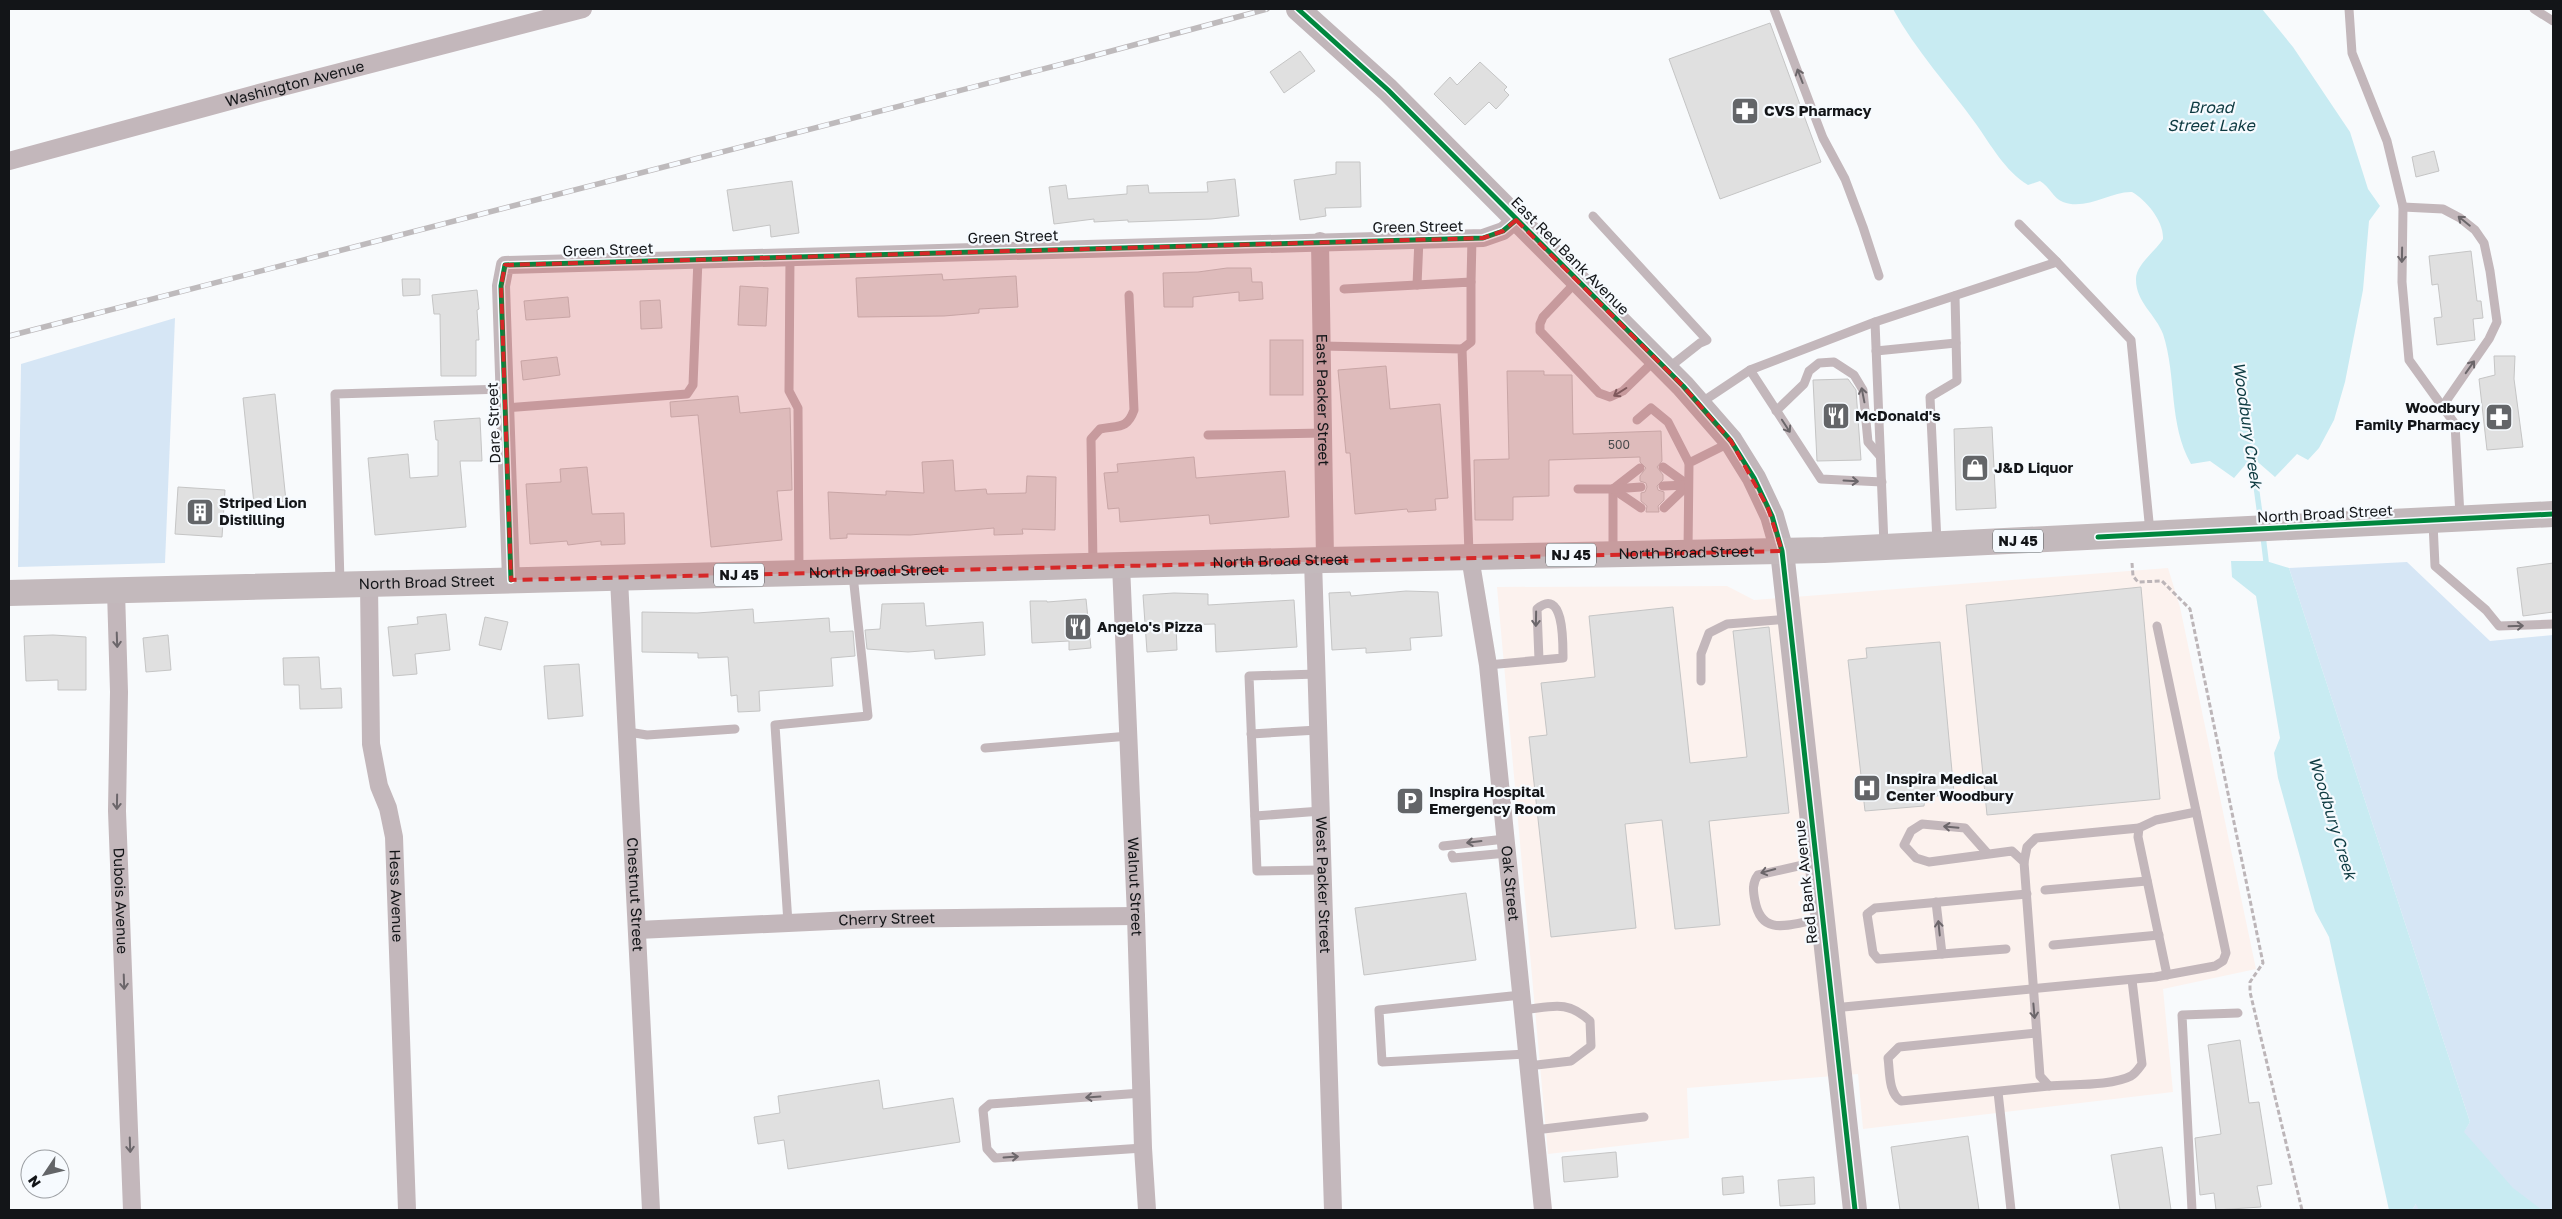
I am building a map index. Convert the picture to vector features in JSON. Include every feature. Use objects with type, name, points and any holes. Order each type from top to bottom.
[{"type":"main road","name":"North Broad Street","points":[[9,593],[1319,560],[1688,554],[1937,545],[2553,514]]},
{"type":"street","name":"Washington Avenue","points":[[9,161],[259,93],[583,9]]},
{"type":"street","name":"East Red Bank Avenue","points":[[1298,9],[1388,90],[1699,404],[1731,442],[1754,478],[1768,508],[1782,551]]},
{"type":"street","name":"Green Street","points":[[505,265],[1483,238],[1503,232],[1516,220]]},
{"type":"street","name":"East Packer Street","points":[[1319,560],[1324,433],[1320,241]]},
{"type":"street","name":"Dare Street","points":[[505,265],[501,286],[511,580]]},
{"type":"street","name":"Red Bank Avenue","points":[[1782,551],[1855,1210]]},
{"type":"street","name":"Oak Street","points":[[1470,557],[1488,665],[1543,1210]]},
{"type":"street","name":"West Packer Street","points":[[1319,560],[1318,730],[1333,1210]]},
{"type":"street","name":"Walnut Street","points":[[1121,565],[1147,1210]]},
{"type":"street","name":"Chestnut Street","points":[[619,579],[651,1210]]},
{"type":"street","name":"Hess Avenue","points":[[369,584],[371,744],[379,786],[388,808],[394,837],[407,1210]]},
{"type":"street","name":"Dubois Avenue","points":[[116,591],[119,692],[117,811],[132,1210]]},
{"type":"street","name":"Cherry Street","points":[[638,930],[873,919],[1136,916]]},
{"type":"lane","points":[[1774,9],[1823,138],[1845,179],[1879,276]]},
{"type":"lane","points":[[2350,9],[2352,53],[2387,141],[2403,207],[2402,282],[2409,360],[2454,424],[2460,519]]},
{"type":"lane","points":[[2534,9],[2553,21]]},
{"type":"lane","points":[[2403,207],[2443,209],[2460,218],[2475,230],[2484,244],[2490,272],[2497,322],[2489,339],[2442,407]]},
{"type":"lane","points":[[1577,281],[1543,317],[1540,324],[1540,332],[1599,393],[1610,398],[1661,364],[1707,340],[1593,216]]},
{"type":"lane","points":[[2019,224],[2131,340],[2150,535]]},
{"type":"lane","points":[[1322,346],[1462,349],[1471,342],[1472,238]]},
{"type":"lane","points":[[1417,285],[1419,239]]},
{"type":"lane","points":[[790,256],[789,391],[798,408],[799,574]]},
{"type":"lane","points":[[506,408],[687,394],[693,385],[698,259]]},
{"type":"lane","points":[[1699,404],[1750,370],[1874,322],[2057,262]]},
{"type":"lane","points":[[1344,289],[1471,282]]},
{"type":"lane","points":[[1093,566],[1091,439],[1100,429],[1123,426],[1130,421],[1134,410],[1128,295]]},
{"type":"lane","points":[[1937,545],[1930,397],[1956,381],[1955,296]]},
{"type":"lane","points":[[1874,322],[1884,547]]},
{"type":"lane","points":[[1876,351],[1956,343]]},
{"type":"lane","points":[[1462,349],[1470,557]]},
{"type":"lane","points":[[1776,411],[1804,384],[1809,372],[1819,363],[1834,362],[1854,374],[1864,390],[1868,442],[1880,456]]},
{"type":"lane","points":[[1750,370],[1821,480],[1882,482]]},
{"type":"lane","points":[[340,585],[335,394],[505,389]]},
{"type":"lane","points":[[1637,420],[1651,408],[1668,422],[1689,463],[1688,554]]},
{"type":"lane","points":[[1208,435],[1324,433]]},
{"type":"lane","points":[[1689,463],[1731,442]]},
{"type":"lane","points":[[1663,467],[1688,485]]},
{"type":"lane","points":[[1612,489],[1640,468]]},
{"type":"lane","points":[[1663,486],[1688,485]]},
{"type":"lane","points":[[1664,508],[1688,485]]},
{"type":"lane","points":[[1578,489],[1641,487]]},
{"type":"lane","points":[[1612,489],[1641,508]]},
{"type":"lane","points":[[1612,489],[1613,555]]},
{"type":"lane","points":[[2433,520],[2435,566],[2486,610],[2499,626],[2553,624]]},
{"type":"lane","points":[[788,923],[775,725],[868,716],[853,572]]},
{"type":"lane","points":[[1488,665],[1563,658],[1560,615],[1551,604],[1542,605],[1537,609],[1539,660]]},
{"type":"lane","points":[[1701,681],[1701,654],[1709,633],[1727,624],[1790,619]]},
{"type":"lane","points":[[1832,1008],[2167,976],[2215,966],[2223,960],[2226,954],[2157,626]]},
{"type":"lane","points":[[1317,674],[1250,676],[1257,871],[1323,870]]},
{"type":"lane","points":[[628,732],[648,735],[735,730]]},
{"type":"lane","points":[[1252,734],[1318,730]]},
{"type":"lane","points":[[985,748],[1129,736]]},
{"type":"lane","points":[[1255,816],[1321,811]]},
{"type":"lane","points":[[2048,1086],[2040,1076],[2032,989],[2024,862],[2027,847],[2036,838],[2139,828],[2156,820],[2196,812]]},
{"type":"lane","points":[[1988,854],[1966,828],[1922,824],[1911,831],[1904,845],[1916,858],[1929,862],[2012,852],[2024,862]]},
{"type":"lane","points":[[2139,828],[2138,837],[2167,976]]},
{"type":"lane","points":[[1443,846],[1506,846]]},
{"type":"lane","points":[[1452,855],[1453,858],[1506,846]]},
{"type":"lane","points":[[1816,862],[1766,871],[1758,875],[1753,890],[1758,914],[1765,924],[1774,926],[1822,918]]},
{"type":"lane","points":[[2045,890],[2148,881]]},
{"type":"lane","points":[[2006,949],[1878,959],[1873,953],[1868,914],[1875,908],[2027,894]]},
{"type":"lane","points":[[1936,902],[1942,954]]},
{"type":"lane","points":[[2053,945],[2159,935]]},
{"type":"lane","points":[[2036,1033],[1899,1048],[1888,1058],[1895,1097],[1900,1101],[2110,1081],[2131,1076],[2142,1064],[2132,980]]},
{"type":"lane","points":[[1522,1002],[1566,1006],[1577,1010],[1590,1021],[1591,1046],[1571,1062],[1527,1060],[1382,1062],[1379,1010],[1522,1002]]},
{"type":"lane","points":[[2192,1210],[2182,1015],[2238,1013]]},
{"type":"lane","points":[[1998,1092],[2010,1210]]},
{"type":"lane","points":[[1142,1094],[990,1104],[983,1110],[987,1149],[995,1158],[1143,1148]]},
{"type":"lane","points":[[1534,1130],[1644,1117]]},
{"type":"path","points":[[2132,562],[2133,576],[2138,582],[2162,581],[2190,609],[2263,963],[2250,982],[2250,992],[2302,1210]]},
{"type":"highlighted area","points":[[1516,220],[1683,386],[1731,441],[1768,508],[1782,551],[511,580],[501,286],[505,265],[1483,238],[1503,231]]},
{"type":"shaded area","points":[[175,318],[165,563],[18,567],[21,364]]},
{"type":"shaded area","points":[[2407,562],[2490,641],[2553,635],[2553,1210],[2412,1210],[2470,1122],[2289,568]]},
{"type":"shaded area","name":"Inspira Medical Center Woodbury","points":[[2168,568],[2180,607],[2256,969],[2163,989],[2173,1092],[1863,1129],[1858,1074],[1687,1088],[1689,1138],[1548,1154],[1497,587],[1727,586],[1754,600]]},
{"type":"water","name":"Broad Street Lake","points":[[1893,9],[2262,9],[2293,47],[2350,132],[2368,189],[2380,206],[2369,221],[2363,290],[2345,382],[2334,420],[2319,448],[2308,460],[2297,454],[2275,477],[2252,457],[2234,478],[2210,461],[2191,464],[2179,432],[2170,367],[2163,334],[2139,295],[2137,288],[2136,280],[2139,269],[2163,239],[2161,225],[2157,218],[2143,200],[2132,192],[2116,194],[2089,203],[2072,204],[2060,200],[2040,181],[2028,185],[2012,173],[1922,54]]},
{"type":"water","points":[[2231,561],[2266,561],[2289,568],[2470,1122],[2464,1132],[2513,1188],[2542,1210],[2419,1210],[2416,1204],[2412,1210],[2389,1210],[2329,937],[2315,911],[2278,778],[2274,753],[2280,738],[2256,596],[2232,577]]},
{"type":"building","name":"CVS Pharmacy","points":[[1770,23],[1821,162],[1720,199],[1669,59]]},
{"type":"building","points":[[1300,51],[1315,71],[1284,93],[1270,72]]},
{"type":"building","points":[[1480,62],[1507,87],[1504,90],[1509,95],[1496,109],[1489,102],[1465,125],[1434,94],[1450,77],[1457,85]]},
{"type":"building","points":[[2434,151],[2439,171],[2416,177],[2412,157]]},
{"type":"building","points":[[1336,162],[1360,162],[1361,207],[1325,208],[1326,216],[1300,220],[1294,180],[1336,174]]},
{"type":"building","points":[[1235,179],[1239,216],[1128,222],[1128,220],[1094,222],[1094,219],[1054,224],[1049,187],[1066,185],[1068,199],[1127,194],[1127,186],[1148,185],[1149,193],[1208,192],[1207,182]]},
{"type":"building","points":[[792,181],[799,233],[771,237],[770,225],[733,231],[727,190]]},
{"type":"building","points":[[2471,251],[2477,301],[2481,301],[2483,318],[2473,319],[2475,340],[2437,345],[2434,318],[2442,317],[2438,284],[2432,285],[2429,256]]},
{"type":"building","points":[[1227,268],[1251,268],[1252,282],[1262,282],[1263,299],[1239,301],[1239,292],[1193,297],[1193,307],[1164,307],[1163,273],[1198,272]]},
{"type":"building","points":[[942,274],[943,280],[1016,276],[1018,307],[979,309],[979,313],[944,316],[858,317],[856,278]]},
{"type":"building","points":[[402,279],[420,279],[420,295],[403,296]]},
{"type":"building","points":[[740,286],[768,288],[766,326],[738,325]]},
{"type":"building","points":[[477,290],[479,340],[476,340],[476,376],[441,376],[440,314],[434,314],[432,295]]},
{"type":"building","points":[[568,297],[570,317],[526,320],[524,301]]},
{"type":"building","points":[[660,300],[662,328],[641,329],[640,301]]},
{"type":"building","points":[[1270,340],[1303,340],[1303,395],[1270,395]]},
{"type":"building","points":[[2494,356],[2515,356],[2514,379],[2523,447],[2487,450],[2479,379],[2495,375]]},
{"type":"building","points":[[557,357],[560,375],[523,380],[521,361]]},
{"type":"building","points":[[1386,366],[1390,409],[1440,404],[1448,498],[1435,499],[1436,510],[1408,512],[1407,509],[1355,514],[1350,453],[1346,453],[1338,370]]},
{"type":"building","points":[[1507,371],[1544,371],[1544,375],[1572,375],[1573,434],[1661,431],[1662,461],[1657,467],[1663,475],[1663,480],[1657,486],[1658,490],[1664,492],[1664,500],[1658,506],[1659,512],[1646,512],[1647,506],[1641,501],[1641,493],[1645,492],[1647,487],[1646,483],[1640,481],[1640,476],[1646,468],[1640,462],[1640,457],[1549,460],[1549,496],[1513,497],[1513,520],[1475,520],[1474,460],[1509,459]]},
{"type":"building","points":[[1848,379],[1856,390],[1861,460],[1817,461],[1813,380]]},
{"type":"building","points":[[275,394],[286,501],[254,504],[243,398]]},
{"type":"building","points":[[738,396],[740,413],[790,408],[792,490],[777,491],[782,540],[711,547],[698,415],[671,417],[670,402]]},
{"type":"building","points":[[480,418],[482,461],[460,461],[466,527],[375,535],[368,458],[408,454],[410,478],[438,476],[438,440],[436,440],[434,421]]},
{"type":"building","name":"J&D Liquor","points":[[1992,427],[1996,508],[1956,510],[1954,429]]},
{"type":"building","points":[[1194,457],[1196,478],[1285,471],[1289,517],[1210,524],[1209,515],[1120,522],[1119,508],[1108,509],[1104,473],[1118,472],[1117,464]]},
{"type":"building","points":[[953,460],[955,491],[986,489],[987,494],[1026,493],[1027,476],[1056,477],[1055,530],[1022,529],[1023,534],[994,535],[994,528],[910,535],[847,534],[847,538],[830,539],[828,492],[886,495],[886,491],[924,493],[922,462]]},
{"type":"building","points":[[587,467],[592,514],[624,513],[625,544],[601,545],[601,541],[568,545],[567,541],[530,544],[526,484],[561,482],[560,469]]},
{"type":"building","name":"Striped Lion Distilling","points":[[178,487],[225,490],[222,537],[175,534]]},
{"type":"building","points":[[2553,563],[2553,612],[2523,616],[2517,568]]},
{"type":"building","points":[[2141,587],[2160,799],[1987,815],[1966,605]]},
{"type":"building","points":[[1406,591],[1438,592],[1442,636],[1410,638],[1411,650],[1366,653],[1366,648],[1332,650],[1329,593],[1350,592],[1351,596]]},
{"type":"building","points":[[1174,593],[1208,594],[1208,605],[1294,600],[1297,647],[1216,652],[1215,624],[1176,625],[1177,650],[1147,652],[1143,595]]},
{"type":"building","points":[[1086,599],[1091,648],[1069,650],[1069,641],[1032,643],[1030,601],[1047,602]]},
{"type":"building","points":[[924,603],[926,626],[983,622],[985,655],[935,659],[934,650],[908,652],[867,649],[865,630],[880,629],[882,604]]},
{"type":"building","points":[[1673,607],[1690,763],[1747,757],[1733,631],[1769,627],[1789,813],[1709,821],[1720,925],[1675,929],[1662,820],[1625,824],[1636,928],[1551,937],[1529,737],[1547,735],[1541,683],[1595,677],[1589,616]]},
{"type":"building","points":[[753,609],[754,623],[829,618],[830,632],[853,631],[855,656],[831,658],[833,686],[759,691],[760,711],[738,712],[737,695],[731,696],[728,657],[698,658],[698,653],[642,652],[642,612],[697,613]]},
{"type":"building","points":[[446,614],[450,650],[415,654],[417,674],[393,676],[388,627],[418,624],[417,617]]},
{"type":"building","points":[[485,617],[508,622],[501,650],[479,645]]},
{"type":"building","points":[[168,635],[171,670],[146,672],[143,638]]},
{"type":"building","points":[[24,636],[86,637],[86,690],[58,690],[58,680],[26,681]]},
{"type":"building","points":[[1940,642],[1954,793],[1925,798],[1924,806],[1865,811],[1848,660],[1867,658],[1866,648]]},
{"type":"building","points":[[319,657],[321,689],[341,688],[342,708],[300,709],[299,685],[284,685],[283,658]]},
{"type":"building","points":[[579,664],[583,716],[548,719],[544,666]]},
{"type":"building","points":[[1466,893],[1476,960],[1364,975],[1355,908]]},
{"type":"building","points":[[2240,1040],[2249,1103],[2259,1102],[2272,1184],[2257,1186],[2261,1207],[2216,1210],[2214,1193],[2200,1195],[2195,1138],[2221,1134],[2208,1045]]},
{"type":"building","points":[[879,1080],[883,1109],[953,1098],[960,1142],[788,1169],[784,1140],[758,1144],[754,1117],[780,1113],[778,1096]]},
{"type":"building","points":[[1968,1136],[1979,1210],[1900,1210],[1891,1147]]},
{"type":"building","points":[[2162,1147],[2171,1210],[2120,1210],[2111,1155]]},
{"type":"building","points":[[1616,1152],[1618,1177],[1564,1182],[1562,1157]]},
{"type":"building","points":[[1743,1176],[1744,1193],[1723,1195],[1722,1178]]},
{"type":"building","points":[[1814,1177],[1815,1204],[1780,1206],[1778,1180]]},
{"type":"waterway","name":"Woodbury Creek","points":[[2251,449],[2261,522]]},
{"type":"waterway","name":"Woodbury Creek","points":[[2263,536],[2266,561]]},
{"type":"railway","points":[[9,336],[1078,60],[1267,9]]},
{"type":"cycle path","points":[[1298,9],[1388,90],[1683,386],[1731,441],[1754,478],[1772,516],[1782,551],[1855,1210]]},
{"type":"cycle path","points":[[511,580],[501,286],[505,265],[1483,238],[1503,231],[1516,220]]},
{"type":"cycle path","points":[[2098,537],[2553,514]]},
{"type":"place","name":"CVS Pharmacy","points":[[1745,111]]},
{"type":"place","name":"McDonald's","points":[[1836,416]]},
{"type":"place","name":"Woodbury Family Pharmacy","points":[[2499,417]]},
{"type":"place","name":"J&D Liquor","points":[[1975,468]]},
{"type":"place","name":"Striped Lion Distilling","points":[[200,512]]},
{"type":"place","name":"Angelo's Pizza","points":[[1078,627]]},
{"type":"place","name":"Inspira Medical Center Woodbury","points":[[1867,788]]},
{"type":"place","name":"Inspira Hospital Emergency Room","points":[[1410,801]]}]
